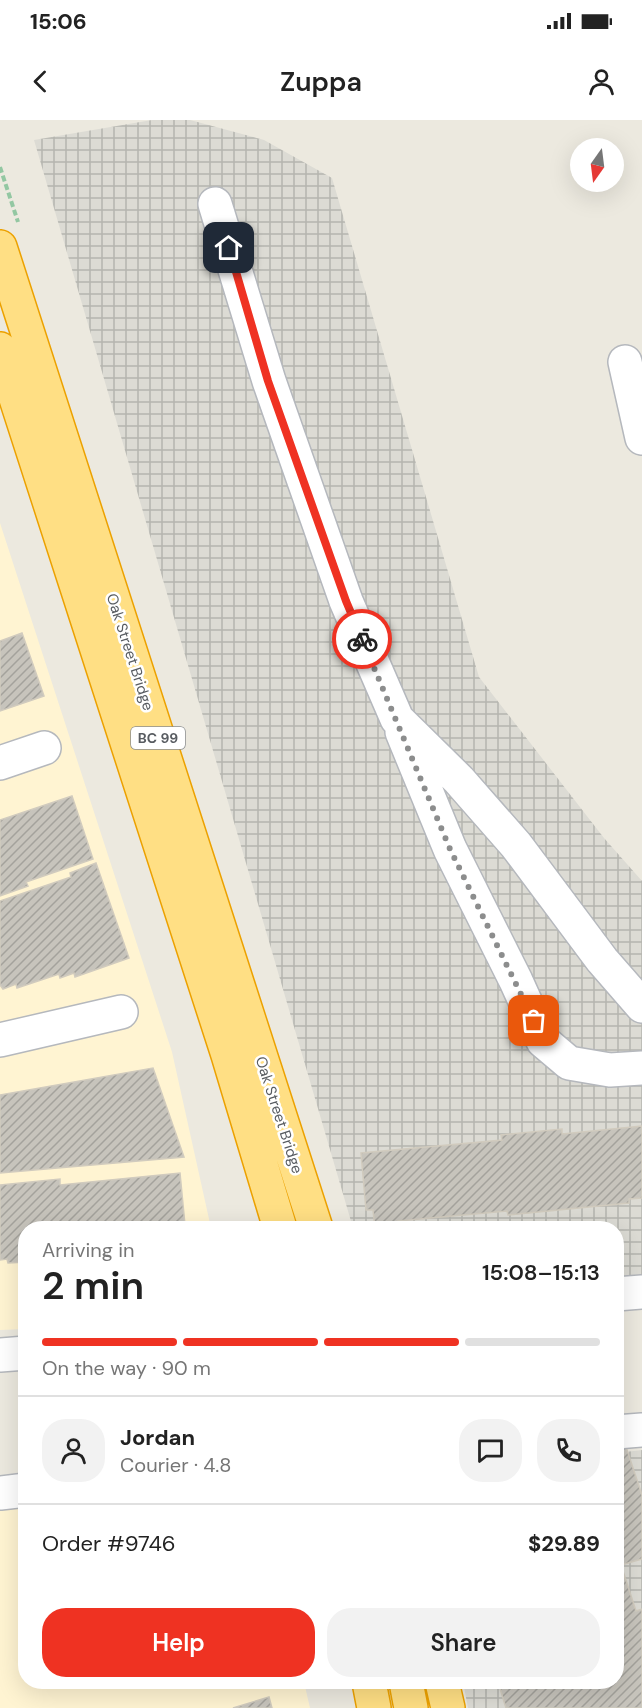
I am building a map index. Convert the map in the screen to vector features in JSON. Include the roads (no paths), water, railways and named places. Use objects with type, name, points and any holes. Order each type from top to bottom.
[{"type":"highway","name":"Oak Street Bridge","points":[[0,247],[314,1221]]},
{"type":"highway","name":"Oak Street Bridge","points":[[0,349],[224,1044],[278,1221]]},
{"type":"highway","points":[[370,1689],[374,1708]]},
{"type":"highway","points":[[407,1689],[411,1708]]},
{"type":"highway","points":[[443,1689],[447,1708]]},
{"type":"street","points":[[215,204],[268,381],[346,601],[450,849],[516,981],[543,1041],[569,1063],[610,1070],[642,1068]]},
{"type":"street","points":[[625,362],[642,438]]},
{"type":"street","points":[[397,719],[459,780],[516,845],[602,960],[642,1006]]},
{"type":"street","points":[[0,763],[44,748]]},
{"type":"street","points":[[0,1040],[121,1012]]},
{"type":"street","points":[[624,1293],[642,1292]]},
{"type":"street","points":[[0,1355],[18,1354]]},
{"type":"street","points":[[624,1431],[642,1430]]},
{"type":"street","points":[[0,1493],[18,1491]]}]
